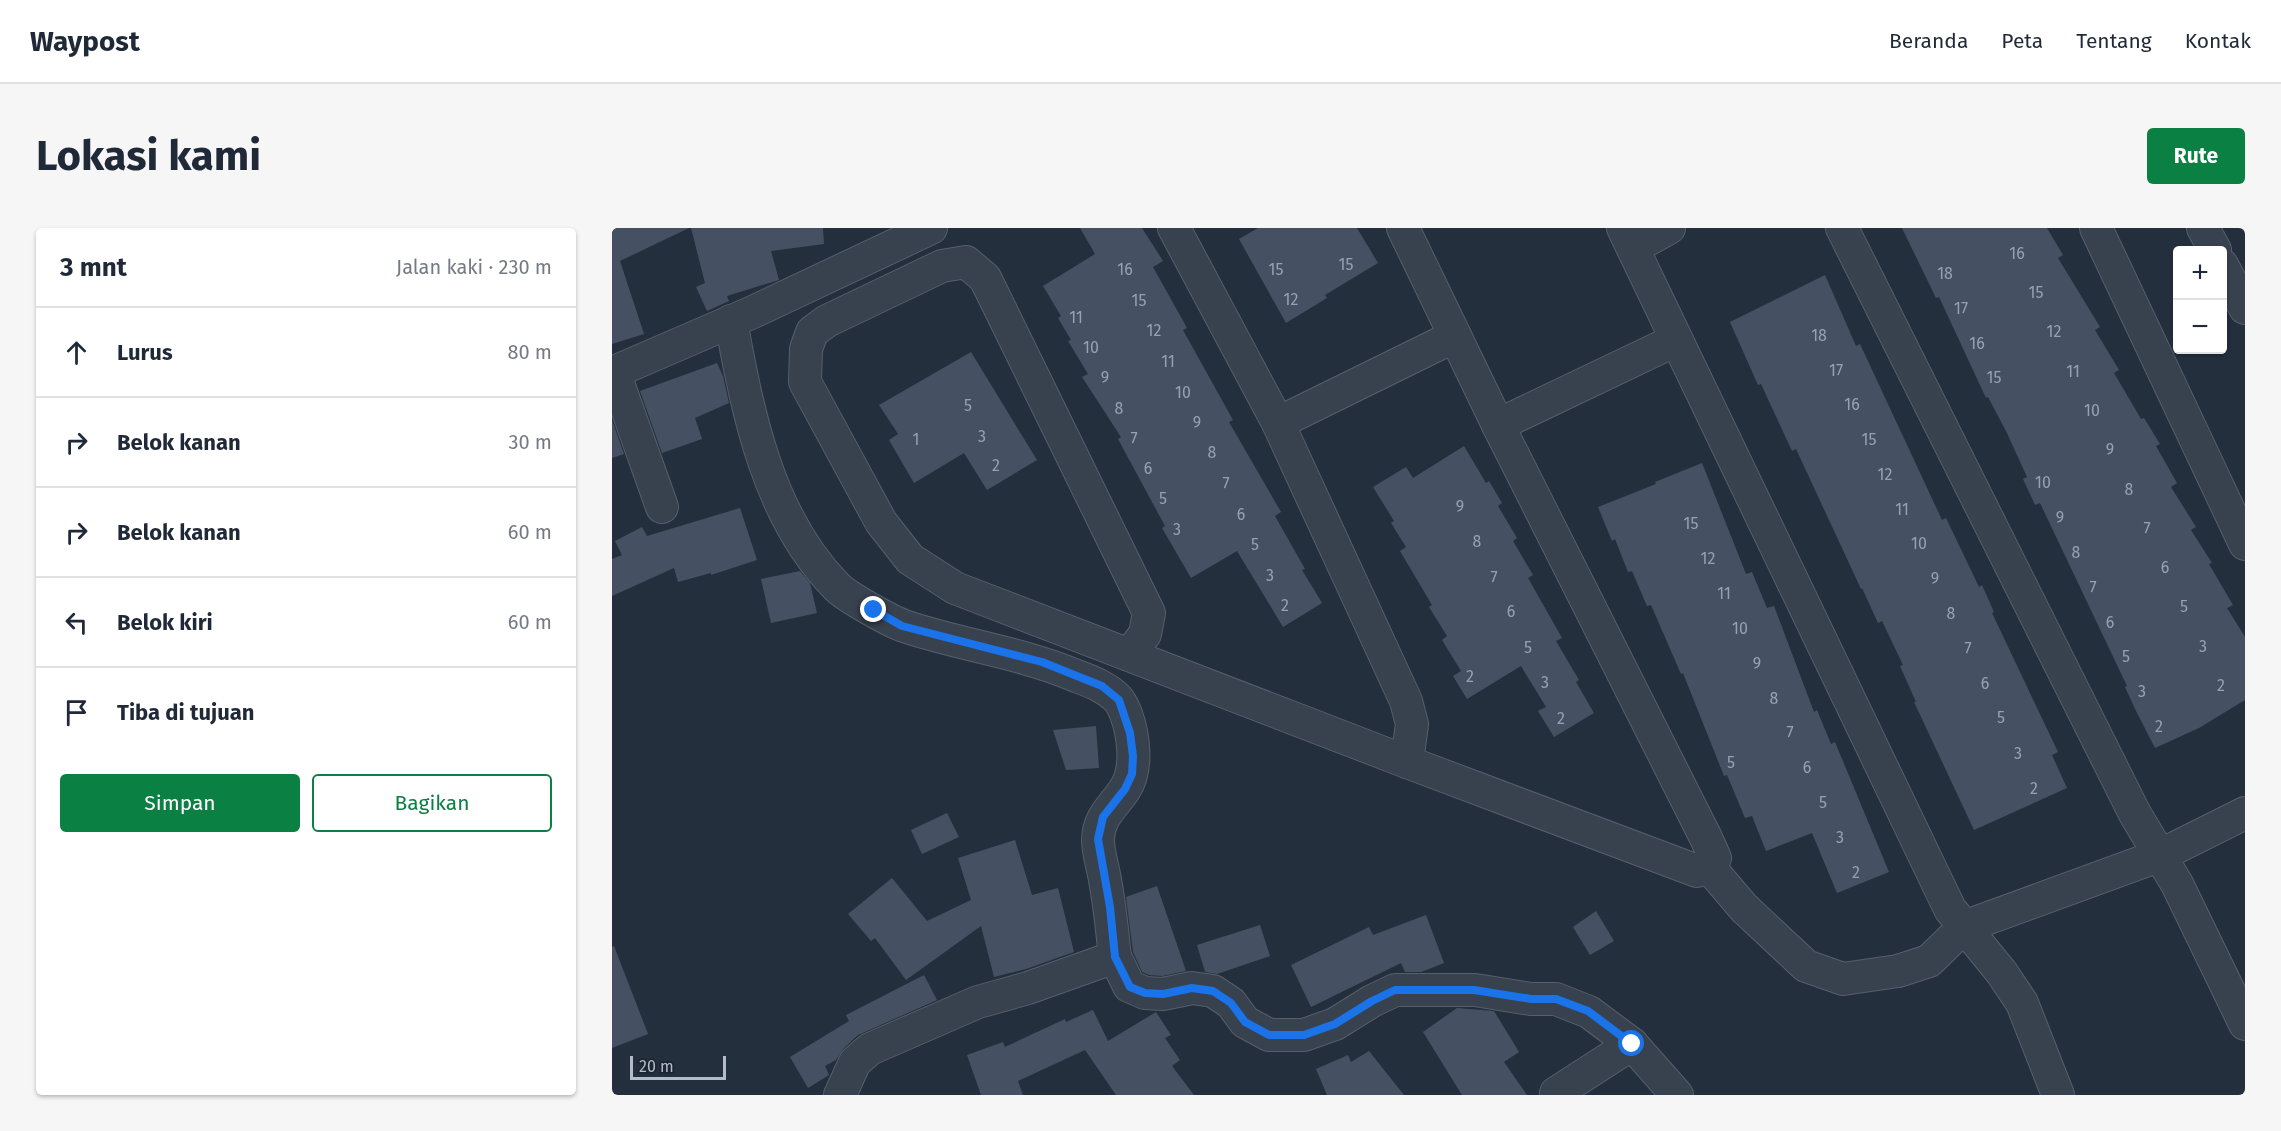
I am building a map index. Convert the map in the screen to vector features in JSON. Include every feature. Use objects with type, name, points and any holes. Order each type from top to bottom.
[{"type":"street","points":[[662,507],[613,372],[731,321],[931,228]]},
{"type":"street","points":[[1174,228],[1278,423],[1406,701],[1412,724],[1407,762]]},
{"type":"street","points":[[1669,228],[1628,238],[1950,909],[2002,973],[2022,1003],[2058,1095]]},
{"type":"street","points":[[1842,228],[2135,814],[2177,884],[2245,1024]]},
{"type":"street","points":[[2096,228],[2245,544]]},
{"type":"street","points":[[2203,228],[2213,246]]},
{"type":"street","points":[[1409,230],[1455,336],[1498,425],[1706,838],[1715,858],[1710,868]]},
{"type":"street","points":[[1130,654],[1145,634],[1149,613],[985,278],[966,262],[942,266],[828,321],[812,332],[806,349],[805,382],[881,522],[910,559],[955,588],[1407,762],[1697,870],[1710,868]]},
{"type":"street","points":[[2227,273],[2245,308]]},
{"type":"street","points":[[731,321],[749,414],[764,461],[788,518],[813,558],[839,589],[902,626],[1042,662],[1102,686],[1119,700],[1130,733],[1133,756],[1132,774],[1125,789],[1103,817],[1098,839],[1110,907],[1115,957],[1130,987],[1145,993],[1163,994],[1192,988],[1213,991],[1231,1003],[1245,1022],[1269,1035],[1304,1035],[1335,1024],[1395,990],[1474,990],[1531,999],[1556,999],[1588,1011],[1632,1044],[1677,1095]]},
{"type":"street","points":[[1278,423],[1455,336]]},
{"type":"street","points":[[1498,425],[1676,340]]},
{"type":"street","points":[[1710,868],[1744,908],[1806,966],[1844,979],[1898,971],[1929,961],[1964,927],[2161,855],[2245,813]]},
{"type":"street","points":[[840,1095],[855,1062],[870,1049],[978,1002],[1028,988],[1115,957]]},
{"type":"street","points":[[1556,1093],[1632,1044]]},
{"type":"building","points":[[612,228],[689,228],[620,261],[644,334],[612,344]]},
{"type":"building","points":[[691,228],[823,228],[824,244],[771,251],[779,280],[727,296],[729,301],[707,311],[696,287],[705,283]]},
{"type":"building","points":[[1080,228],[1142,228],[1163,261],[1153,267],[1187,328],[1183,330],[1233,420],[1229,422],[1281,512],[1275,516],[1305,569],[1302,570],[1322,603],[1283,627],[1237,551],[1191,578],[1162,528],[1165,526],[1118,439],[1121,437],[1082,377],[1088,374],[1068,341],[1071,340],[1058,318],[1061,316],[1043,286],[1095,254]]},
{"type":"building","points":[[1258,228],[1357,228],[1378,263],[1325,295],[1327,298],[1286,323],[1239,239]]},
{"type":"building","points":[[1902,228],[2047,228],[2063,255],[2058,258],[2100,327],[2095,330],[2119,370],[2114,373],[2141,419],[2144,418],[2160,444],[2156,446],[2177,483],[2171,487],[2196,527],[2191,530],[2212,563],[2209,564],[2233,605],[2227,608],[2245,637],[2245,700],[2199,728],[2155,748],[2040,503],[2035,505],[2023,479],[2027,477],[2006,431],[1988,397],[1986,398],[1939,297],[1936,298]]},
{"type":"building","points":[[1825,275],[1856,346],[1860,344],[1942,520],[1946,518],[1979,587],[1982,585],[1994,612],[1992,613],[2058,752],[2052,755],[2067,788],[1974,830],[1914,702],[1916,702],[1900,666],[1903,665],[1882,621],[1878,623],[1796,449],[1792,451],[1761,384],[1758,385],[1730,322]]},
{"type":"building","points":[[971,352],[1037,460],[987,490],[964,453],[914,483],[889,440],[898,434],[879,405]]},
{"type":"building","points":[[717,363],[723,376],[729,403],[695,418],[702,439],[662,453],[640,391]]},
{"type":"building","points":[[612,420],[624,454],[612,458]]},
{"type":"building","points":[[1464,446],[1486,483],[1489,481],[1502,503],[1498,506],[1517,538],[1513,541],[1533,575],[1528,578],[1562,638],[1556,641],[1579,680],[1576,682],[1594,713],[1554,737],[1538,711],[1546,707],[1521,666],[1467,699],[1453,676],[1461,671],[1442,640],[1447,636],[1429,607],[1432,605],[1400,551],[1406,547],[1391,523],[1394,521],[1373,487],[1406,467],[1413,478]]},
{"type":"building","points":[[1702,463],[1746,574],[1752,572],[1767,608],[1774,606],[1814,712],[1817,710],[1831,744],[1835,742],[1889,872],[1837,893],[1812,833],[1766,851],[1752,816],[1745,818],[1727,775],[1724,776],[1683,673],[1681,674],[1651,605],[1647,606],[1632,571],[1628,572],[1615,539],[1612,541],[1598,507]]},
{"type":"building","points":[[740,508],[757,560],[711,575],[711,573],[678,582],[674,568],[612,596],[612,559],[622,555],[615,541],[642,527],[647,536]]},
{"type":"building","points":[[800,571],[810,583],[817,613],[771,623],[761,579]]},
{"type":"building","points":[[1096,726],[1099,768],[1066,770],[1053,730]]},
{"type":"building","points":[[947,813],[959,837],[922,854],[911,830]]},
{"type":"building","points":[[1015,840],[1032,895],[1058,888],[1074,952],[1026,969],[994,977],[981,926],[906,980],[875,938],[871,941],[848,914],[892,878],[927,921],[971,900],[958,858]]},
{"type":"building","points":[[1157,886],[1186,971],[1162,976],[1142,972],[1133,952],[1126,897]]},
{"type":"building","points":[[1596,911],[1614,941],[1590,955],[1573,927]]},
{"type":"building","points":[[1426,915],[1444,963],[1421,972],[1405,972],[1401,963],[1311,1007],[1291,965],[1369,927],[1373,935]]},
{"type":"building","points":[[1260,925],[1270,956],[1217,974],[1205,972],[1197,945]]},
{"type":"building","points":[[614,946],[648,1034],[612,1048],[612,947]]},
{"type":"building","points":[[924,975],[937,1000],[858,1035],[843,1049],[836,1060],[825,1066],[829,1075],[808,1088],[790,1057],[849,1021],[846,1015]]},
{"type":"building","points":[[1457,1008],[1494,1011],[1519,1052],[1504,1062],[1527,1095],[1462,1095],[1423,1032]]},
{"type":"building","points":[[1093,1010],[1108,1041],[1156,1012],[1171,1035],[1165,1038],[1180,1060],[1172,1066],[1194,1095],[1116,1095],[1085,1050],[1018,1081],[1023,1095],[981,1095],[967,1055],[1003,1042],[1005,1047],[1065,1019],[1066,1022]]},
{"type":"building","points":[[1369,1051],[1404,1095],[1327,1095],[1316,1069],[1348,1055],[1351,1062]]},
{"type":"route","points":[[874,610],[902,626],[1042,662],[1102,686],[1119,700],[1126,715],[1130,733],[1133,756],[1132,774],[1125,789],[1103,817],[1098,839],[1110,907],[1115,957],[1130,987],[1145,993],[1163,994],[1192,988],[1213,991],[1231,1003],[1245,1022],[1269,1035],[1304,1035],[1335,1024],[1395,990],[1474,990],[1531,999],[1556,999],[1588,1011],[1632,1044]]}]
